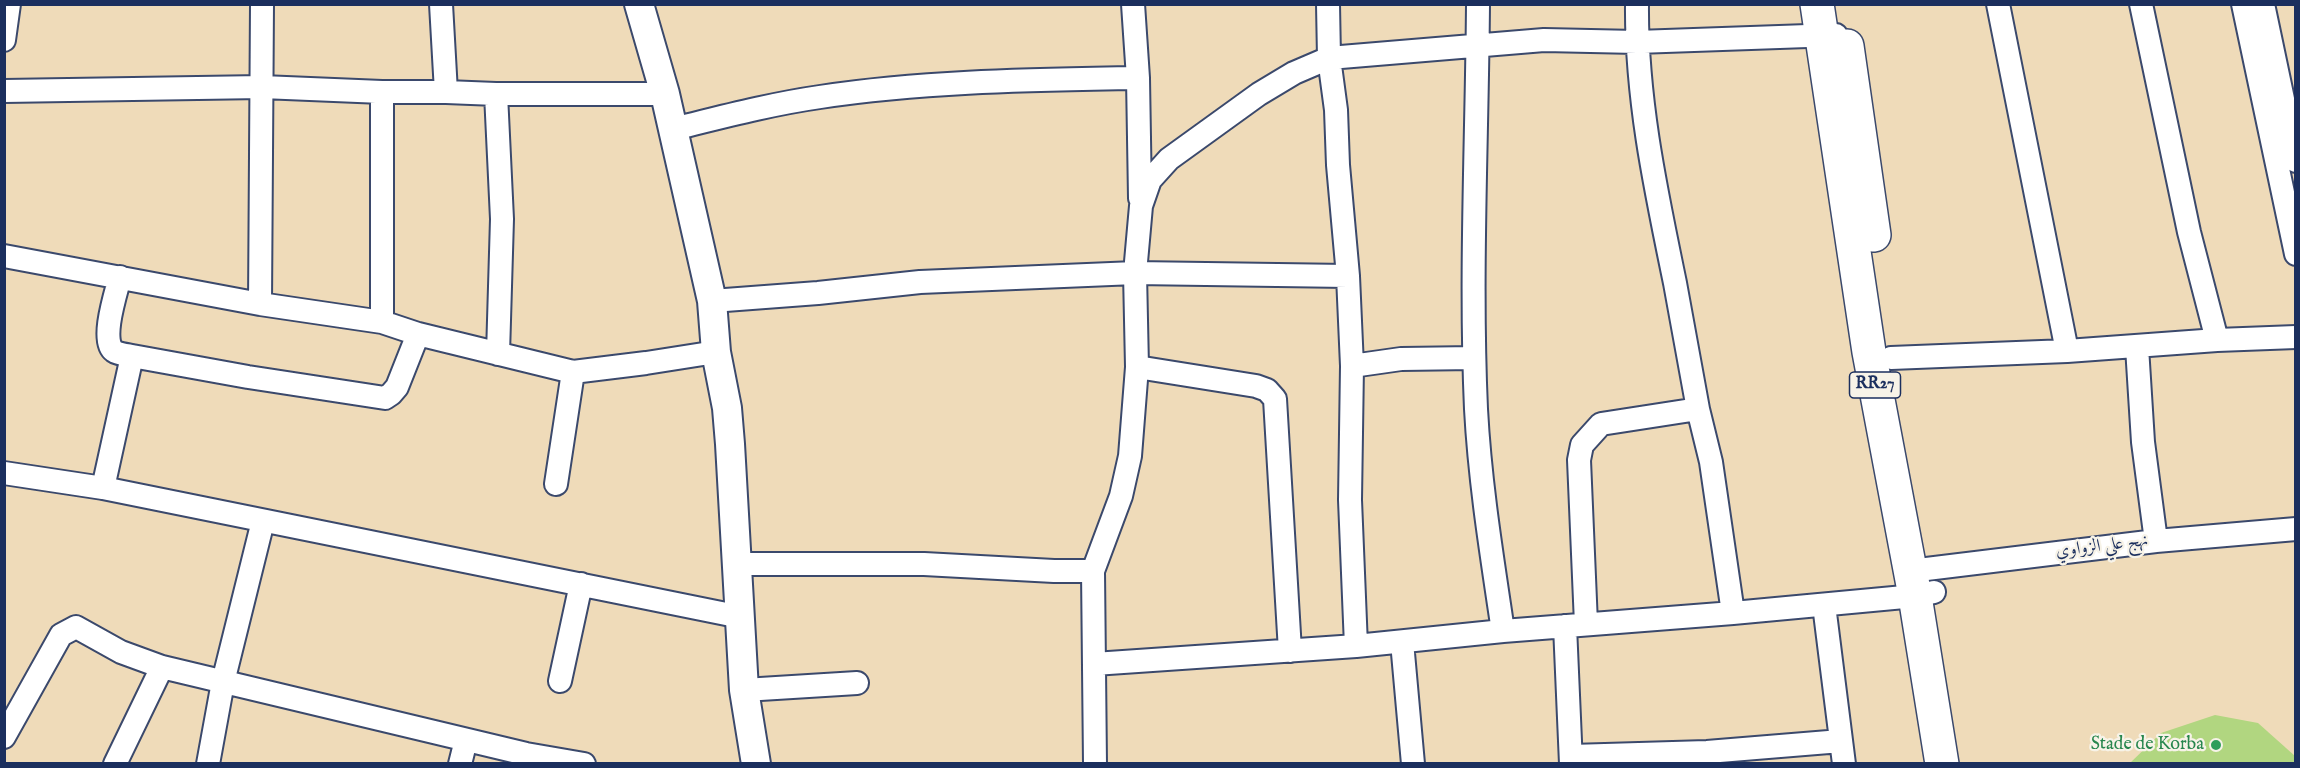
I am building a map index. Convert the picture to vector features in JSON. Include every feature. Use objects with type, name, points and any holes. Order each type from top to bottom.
[{"type":"highway","name":"RR27","points":[[1831,20],[1891,358],[1922,582],[1942,764]]},
{"type":"highway","name":"RR27","points":[[1831,20],[1869,352],[1962,764]]},
{"type":"street","points":[[4,40],[9,4]]},
{"type":"street","points":[[260,304],[262,4]]},
{"type":"street","points":[[441,4],[446,92]]},
{"type":"street","points":[[639,4],[665,94],[712,301],[716,352],[727,408],[744,690],[756,764]]},
{"type":"street","points":[[1095,764],[1093,571],[1121,496],[1130,456],[1137,367],[1136,273],[1141,206],[1138,78],[1133,4]]},
{"type":"street","points":[[1328,4],[1329,58],[1336,110],[1352,366],[1350,500],[1356,646]]},
{"type":"street","points":[[1479,4],[1474,210],[1474,358],[1482,493],[1503,631]]},
{"type":"street","points":[[1637,4],[1637,42],[1643,109],[1653,180],[1698,409],[1711,462],[1733,613]]},
{"type":"street","points":[[1998,4],[2067,351]]},
{"type":"street","points":[[2141,4],[2189,232],[2217,340]]},
{"type":"street","points":[[2243,4],[2295,254]]},
{"type":"street","points":[[2263,4],[2295,161]]},
{"type":"street","points":[[1141,206],[1150,180],[1169,159],[1259,94],[1294,73],[1329,58],[1544,40],[1637,42],[1831,20]]},
{"type":"street","points":[[673,129],[819,97],[899,87],[972,82],[1138,78]]},
{"type":"street","points":[[4,91],[262,87],[496,94],[665,94]]},
{"type":"street","points":[[382,92],[382,322]]},
{"type":"street","points":[[496,94],[501,219],[498,354]]},
{"type":"street","points":[[4,256],[260,304],[382,322],[418,334],[573,372],[716,352]]},
{"type":"street","points":[[712,301],[920,282],[1136,273],[1348,276]]},
{"type":"street","points":[[120,277],[108,331],[108,342],[114,351],[132,357],[385,398],[392,394],[396,387],[418,334]]},
{"type":"street","points":[[1891,358],[2067,351],[2295,337]]},
{"type":"street","points":[[2138,347],[2143,442],[2156,541]]},
{"type":"street","points":[[103,488],[132,357]]},
{"type":"street","points":[[1352,366],[1401,359],[1474,358]]},
{"type":"street","points":[[1137,367],[1256,386],[1268,390],[1275,399],[1290,651]]},
{"type":"street","points":[[556,484],[573,372]]},
{"type":"street","points":[[1698,409],[1601,424],[1582,445],[1579,460],[1571,760],[1707,758],[1841,741]]},
{"type":"street","points":[[4,473],[103,488],[308,528],[741,617]]},
{"type":"street","points":[[208,764],[223,682],[263,521]]},
{"type":"street","name":"نهج علي الزواوي","points":[[1094,664],[1356,646],[1503,631],[1824,605],[1922,582],[2156,541],[2295,529]]},
{"type":"street","points":[[737,564],[924,564],[1093,571]]},
{"type":"street","points":[[560,681],[581,584]]},
{"type":"street","points":[[1824,605],[1844,764]]},
{"type":"street","points":[[4,737],[62,635],[70,628],[76,627],[121,652],[162,667],[526,754],[584,764]]},
{"type":"street","points":[[1402,642],[1413,764]]},
{"type":"street","points":[[115,764],[162,667]]},
{"type":"street","points":[[744,690],[857,682]]},
{"type":"street","points":[[460,764],[466,740]]},
{"type":"green space","name":"Stade de Korba","points":[[2215,715],[2258,723],[2295,756],[2295,763],[2130,763],[2161,733]]},
{"type":"place","name":"Stade de Korba","points":[[2216,745]]}]
